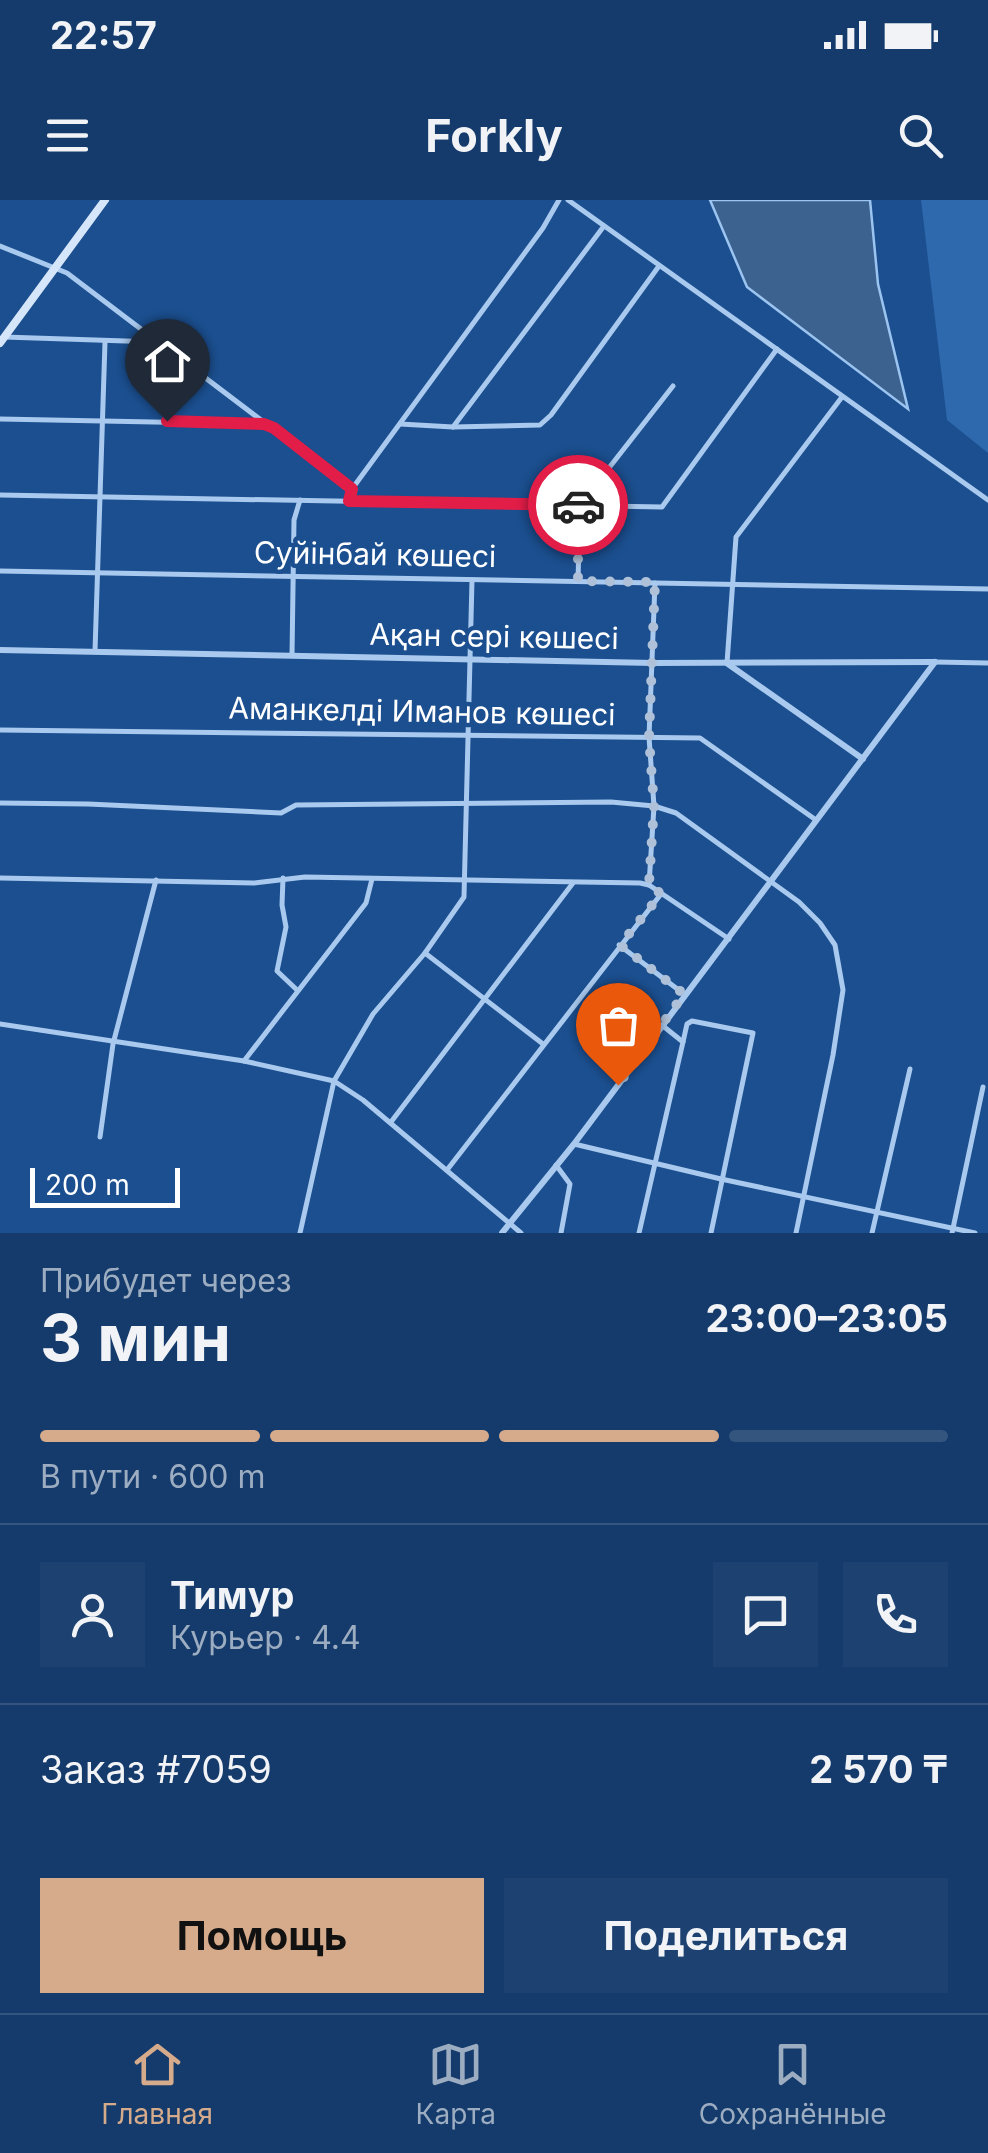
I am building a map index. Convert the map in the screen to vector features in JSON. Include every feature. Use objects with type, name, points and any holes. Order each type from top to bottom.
[{"type":"main road","points":[[2,340],[104,200]]},
{"type":"street","points":[[349,501],[352,489],[544,228],[559,200]]},
{"type":"street","points":[[568,200],[988,500]]},
{"type":"street","points":[[453,427],[604,226]]},
{"type":"street","points":[[0,246],[68,274],[352,489]]},
{"type":"street","points":[[400,424],[540,425],[659,266]]},
{"type":"street","points":[[2,340],[158,342]]},
{"type":"street","points":[[95,651],[105,342]]},
{"type":"street","points":[[0,495],[662,507],[777,350]]},
{"type":"street","points":[[578,581],[580,505],[673,386]]},
{"type":"street","points":[[842,397],[736,538],[727,663],[863,759]]},
{"type":"street","points":[[0,419],[264,424]]},
{"type":"street","points":[[292,655],[294,520],[300,500]]},
{"type":"street","name":"Суйінбай көшесі","points":[[0,571],[988,588]]},
{"type":"street","points":[[300,1233],[334,1081],[373,1014],[462,903],[472,580]]},
{"type":"street","points":[[649,884],[654,806],[649,738],[655,582]]},
{"type":"street","name":"Ақан сері көшесі","points":[[0,650],[727,663],[988,663]]},
{"type":"street","points":[[502,1233],[574,1144],[935,662]]},
{"type":"street","name":"Аманкелді Иманов көшесі","points":[[0,730],[700,738],[817,821]]},
{"type":"street","points":[[0,803],[282,813],[296,805],[611,802],[654,806],[676,813],[820,922],[835,945],[842,990],[833,1054],[796,1233]]},
{"type":"street","points":[[0,878],[254,884],[283,878],[372,878],[649,884],[729,938]]},
{"type":"street","points":[[283,878],[286,926],[277,971],[297,990]]},
{"type":"street","points":[[244,1062],[366,903],[372,878]]},
{"type":"street","points":[[100,1138],[113,1044],[156,880]]},
{"type":"street","points":[[390,1122],[572,883]]},
{"type":"street","points":[[447,1170],[661,894]]},
{"type":"street","points":[[620,945],[684,994]]},
{"type":"street","points":[[424,953],[543,1044]]},
{"type":"street","points":[[639,1233],[687,1024],[692,1021],[753,1033],[711,1233]]},
{"type":"street","points":[[0,1024],[244,1062],[334,1081],[390,1122],[521,1233]]},
{"type":"street","points":[[663,1026],[683,1042]]},
{"type":"street","points":[[872,1233],[910,1070]]},
{"type":"street","points":[[952,1230],[983,1087]]},
{"type":"street","points":[[574,1144],[976,1233]]},
{"type":"street","points":[[556,1165],[570,1184],[561,1233]]},
{"type":"shaded area","points":[[710,200],[870,200],[878,284],[908,409],[747,287]]},
{"type":"shaded area","points":[[921,200],[988,200],[988,453],[947,420]]},
{"type":"way so far","points":[[578,505],[578,581],[655,582],[649,738],[654,806],[649,884],[661,894],[620,945],[684,994],[618,1085]]},
{"type":"route","points":[[167,421],[264,424],[274,428],[352,489],[349,501],[578,505]]}]
